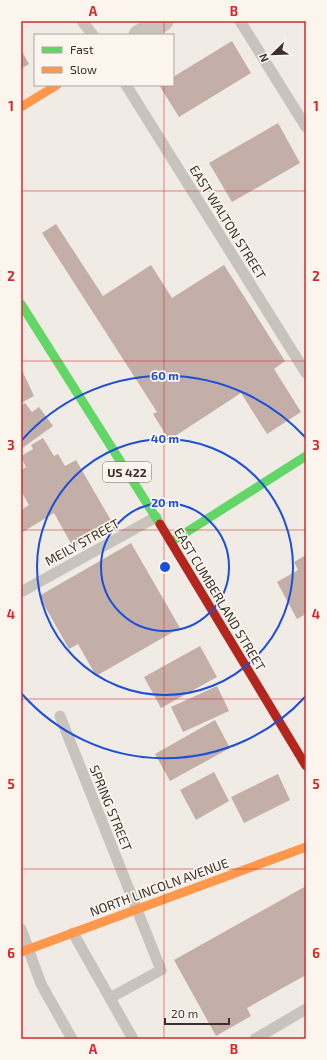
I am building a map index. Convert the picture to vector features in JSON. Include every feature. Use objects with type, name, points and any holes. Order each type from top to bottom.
[{"type":"main road","points":[[21,107],[54,86]]},
{"type":"main road","name":"EAST CUMBERLAND STREET","points":[[24,314],[172,542],[306,766]]},
{"type":"main road","points":[[172,542],[306,456]]},
{"type":"main road","name":"NORTH LINCOLN AVENUE","points":[[25,951],[306,847]]},
{"type":"street","points":[[141,34],[163,21]]},
{"type":"lane","points":[[82,21],[91,34]]},
{"type":"lane","points":[[240,21],[306,127]]},
{"type":"lane","name":"EAST WALTON STREET","points":[[127,86],[306,373]]},
{"type":"lane","name":"MEILY STREET","points":[[21,592],[156,517]]},
{"type":"lane","name":"SPRING STREET","points":[[60,716],[161,970],[110,998]]},
{"type":"lane","points":[[21,929],[25,951],[41,984],[72,1039]]},
{"type":"lane","points":[[74,933],[133,1039]]},
{"type":"lane","points":[[255,1039],[306,1009]]},
{"type":"building","points":[[232,41],[251,73],[179,117],[160,86],[174,86],[174,76]]},
{"type":"building","points":[[21,50],[29,64],[21,69]]},
{"type":"building","points":[[278,123],[300,163],[232,202],[209,163]]},
{"type":"building","points":[[56,224],[103,296],[151,265],[172,298],[224,265],[285,361],[274,369],[301,412],[267,434],[241,393],[169,440],[153,414],[157,412],[42,233]]},
{"type":"building","points":[[21,368],[34,396],[21,403]]},
{"type":"building","points":[[25,403],[32,412],[39,407],[53,426],[21,449],[21,406]]},
{"type":"building","points":[[43,438],[54,456],[58,454],[65,466],[76,460],[113,524],[73,547],[54,513],[21,533],[21,510],[29,505],[21,491],[21,470],[26,467],[21,456],[33,449],[31,445]]},
{"type":"building","points":[[131,543],[180,628],[96,676],[78,644],[69,649],[39,596]]},
{"type":"building","points":[[306,555],[306,614],[297,619],[277,582],[298,570],[294,562]]},
{"type":"building","points":[[200,646],[217,677],[161,708],[144,677]]},
{"type":"building","points":[[217,686],[229,711],[183,732],[171,707]]},
{"type":"building","points":[[215,720],[230,748],[170,781],[155,754]]},
{"type":"building","points":[[214,772],[229,801],[196,820],[180,790]]},
{"type":"building","points":[[278,774],[290,800],[244,823],[231,797]]},
{"type":"building","points":[[306,886],[306,975],[247,1008],[251,1016],[216,1036],[174,960]]},
{"type":"traffic: fast","points":[[21,304],[160,524]]},
{"type":"traffic: fast","points":[[171,542],[306,456]]},
{"type":"traffic: slow","points":[[21,107],[55,86]]},
{"type":"traffic: slow","points":[[21,952],[306,847]]},
{"type":"traffic: jam","points":[[160,524],[306,766]]}]
